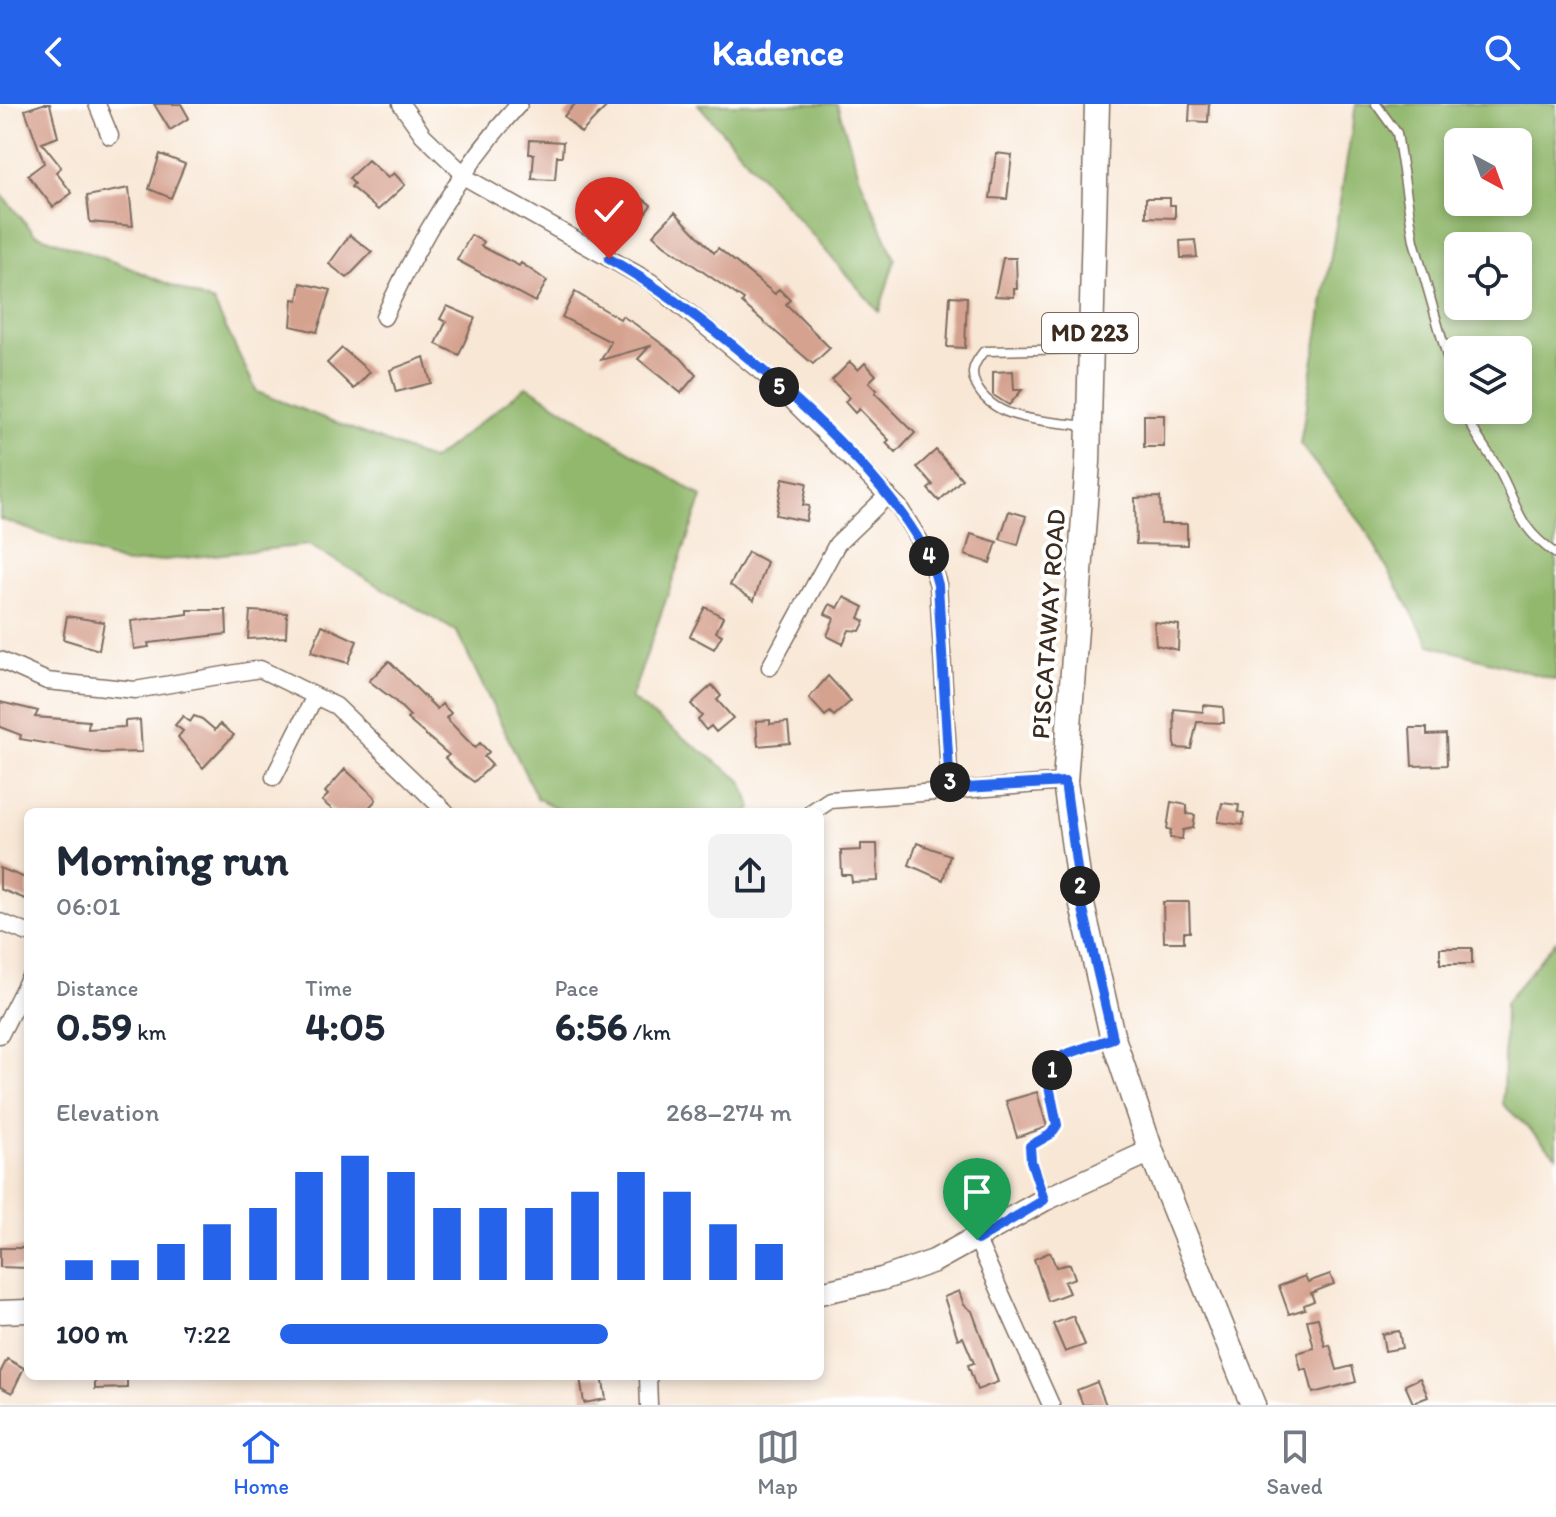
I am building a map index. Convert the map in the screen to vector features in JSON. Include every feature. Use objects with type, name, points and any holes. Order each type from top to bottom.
[{"type":"main road","name":"PISCATAWAY ROAD","points":[[1097,104],[1089,427],[1065,782],[1082,905],[1113,1038],[1151,1151],[1253,1405]]},
{"type":"street","points":[[97,104],[110,136]]},
{"type":"street","points":[[401,104],[423,135],[461,173],[675,300],[772,381],[888,495],[919,536],[938,585],[950,789],[946,794],[830,800],[818,808]]},
{"type":"street","points":[[384,317],[421,242],[461,173],[519,104]]},
{"type":"street","points":[[770,667],[837,544],[888,495]]},
{"type":"street","points":[[0,660],[47,681],[135,690],[260,669],[336,706],[442,808]]},
{"type":"street","points":[[274,777],[315,696]]},
{"type":"street","points":[[950,789],[1065,782]]},
{"type":"street","points":[[0,922],[24,931]]},
{"type":"street","points":[[0,1035],[24,988]]},
{"type":"street","points":[[824,1292],[882,1279],[977,1240],[1044,1200],[1151,1151]]},
{"type":"street","points":[[977,1240],[1051,1405]]},
{"type":"street","points":[[0,1312],[24,1311]]},
{"type":"street","points":[[648,1380],[649,1405]]},
{"type":"lane","points":[[1376,104],[1397,133],[1417,254],[1444,347]]},
{"type":"lane","points":[[1089,427],[1000,412],[980,393],[972,377],[975,361],[984,351],[1090,349]]},
{"type":"lane","points":[[1469,424],[1497,466],[1522,524],[1556,554]]},
{"type":"lane","points":[[1044,1200],[1031,1161],[1030,1146],[1051,1134],[1057,1125],[1047,1076],[1064,1055],[1113,1038]]},
{"type":"green space","points":[[698,104],[837,104],[860,178],[895,259],[879,312]]},
{"type":"green space","points":[[1356,104],[1556,104],[1556,680],[1430,645],[1365,528],[1300,444]]},
{"type":"green space","points":[[0,193],[35,234],[120,264],[214,303],[257,392],[432,460],[527,386],[702,497],[631,699],[742,781],[752,808],[556,808],[537,798],[457,632],[309,545],[126,564],[0,519]]},
{"type":"green space","points":[[1556,940],[1556,1155],[1503,1104],[1505,1003]]},
{"type":"building","points":[[50,104],[58,137],[42,143],[61,167],[56,172],[72,193],[53,207],[28,175],[44,163],[25,110]]},
{"type":"building","points":[[154,104],[181,104],[189,118],[170,130]]},
{"type":"building","points":[[575,104],[609,104],[581,133],[564,116]]},
{"type":"building","points":[[1190,104],[1209,104],[1208,122],[1189,121]]},
{"type":"building","points":[[530,140],[563,142],[562,156],[557,156],[555,180],[532,179],[534,154],[529,154]]},
{"type":"building","points":[[996,153],[1012,155],[1007,199],[990,198]]},
{"type":"building","points":[[160,154],[185,164],[171,198],[149,189]]},
{"type":"building","points":[[368,160],[388,178],[394,173],[405,185],[378,210],[351,187],[354,184],[349,178]]},
{"type":"building","points":[[621,182],[651,205],[637,225],[604,205]]},
{"type":"building","points":[[129,188],[133,226],[90,222],[87,196]]},
{"type":"building","points":[[1146,198],[1170,198],[1170,205],[1175,205],[1175,218],[1146,217]]},
{"type":"building","points":[[675,212],[714,253],[718,248],[775,294],[779,289],[790,300],[786,304],[830,348],[813,364],[742,303],[744,300],[664,245],[653,235]]},
{"type":"building","points":[[350,235],[372,252],[347,278],[329,264]]},
{"type":"building","points":[[471,235],[484,242],[481,246],[519,266],[521,263],[547,281],[535,302],[457,260]]},
{"type":"building","points":[[1195,240],[1197,257],[1181,258],[1180,241]]},
{"type":"building","points":[[1003,258],[1016,258],[1017,289],[1014,289],[1014,297],[995,296]]},
{"type":"building","points":[[301,283],[331,290],[317,332],[291,326],[293,299],[298,300]]},
{"type":"building","points":[[575,292],[620,319],[622,316],[635,324],[681,358],[696,375],[681,393],[638,359],[650,346],[601,360],[611,342],[562,317]]},
{"type":"building","points":[[950,296],[967,297],[965,348],[947,347]]},
{"type":"building","points":[[447,306],[475,318],[459,355],[436,344],[446,322],[440,319]]},
{"type":"building","points":[[342,348],[370,372],[354,389],[327,363]]},
{"type":"building","points":[[424,357],[431,383],[396,392],[390,370]]},
{"type":"building","points":[[850,362],[858,370],[865,363],[876,375],[869,382],[877,390],[875,393],[915,433],[896,453],[886,443],[889,440],[859,409],[855,413],[845,402],[849,397],[832,380]]},
{"type":"building","points":[[1013,371],[1014,390],[1022,390],[1009,405],[993,395],[993,372]]},
{"type":"building","points":[[1144,415],[1164,415],[1164,447],[1144,447]]},
{"type":"building","points":[[936,450],[962,479],[939,501],[928,489],[933,485],[917,467]]},
{"type":"building","points":[[783,478],[807,483],[803,505],[809,506],[806,521],[776,515]]},
{"type":"building","points":[[1160,497],[1161,524],[1187,524],[1187,545],[1136,544],[1135,498]]},
{"type":"building","points":[[1009,511],[1026,516],[1018,545],[1000,539]]},
{"type":"building","points":[[971,534],[997,542],[990,563],[965,555]]},
{"type":"building","points":[[748,552],[767,562],[754,600],[730,585]]},
{"type":"building","points":[[844,597],[864,607],[859,618],[865,621],[860,631],[849,630],[843,644],[827,636],[834,618],[825,614],[830,604],[838,608]]},
{"type":"building","points":[[705,607],[723,617],[716,632],[722,635],[714,649],[690,636]]},
{"type":"building","points":[[188,610],[226,610],[227,634],[148,643],[149,647],[134,649],[131,621],[188,614]]},
{"type":"building","points":[[250,611],[287,613],[286,637],[248,639]]},
{"type":"building","points":[[67,616],[104,622],[99,650],[63,639]]},
{"type":"building","points":[[1154,622],[1179,625],[1178,650],[1156,645]]},
{"type":"building","points":[[322,625],[357,641],[348,663],[311,652]]},
{"type":"building","points":[[389,661],[437,709],[442,704],[451,713],[446,718],[475,748],[480,743],[489,752],[484,757],[492,765],[474,782],[445,758],[449,755],[407,719],[410,716],[394,700],[369,681]]},
{"type":"building","points":[[828,676],[851,701],[834,716],[830,712],[825,716],[809,698]]},
{"type":"building","points":[[712,685],[721,696],[717,700],[733,718],[716,732],[711,726],[706,730],[698,720],[702,716],[691,704]]},
{"type":"building","points":[[0,702],[38,711],[35,717],[89,721],[88,729],[125,727],[125,721],[140,720],[142,752],[102,753],[20,739],[21,735],[0,727]]},
{"type":"building","points":[[1203,705],[1223,707],[1224,723],[1197,722],[1191,749],[1175,748],[1174,709],[1203,712]]},
{"type":"building","points":[[183,716],[190,722],[194,716],[202,719],[215,730],[220,724],[234,735],[203,768],[178,737],[183,731],[175,725]]},
{"type":"building","points":[[770,720],[770,724],[788,722],[790,743],[758,746],[756,721]]},
{"type":"building","points":[[1410,728],[1427,728],[1427,735],[1446,734],[1447,765],[1412,766]]},
{"type":"building","points":[[345,769],[376,800],[369,808],[330,808],[322,801],[328,795],[325,792]]},
{"type":"building","points":[[1171,802],[1187,805],[1187,814],[1195,815],[1193,828],[1183,830],[1182,839],[1170,838],[1171,830],[1167,829]]},
{"type":"building","points":[[1222,803],[1239,805],[1238,812],[1244,813],[1243,825],[1218,822]]},
{"type":"building","points":[[917,843],[950,855],[943,880],[909,865]]},
{"type":"building","points":[[861,844],[877,844],[878,881],[852,882],[851,875],[842,875],[841,851],[861,850]]},
{"type":"building","points":[[0,868],[24,877],[24,898],[0,889]]},
{"type":"building","points":[[1163,902],[1189,902],[1190,932],[1184,932],[1184,942],[1164,942]]},
{"type":"building","points":[[1440,948],[1472,948],[1472,964],[1440,964]]},
{"type":"building","points":[[1037,1092],[1047,1127],[1017,1137],[1006,1101]]},
{"type":"building","points":[[0,1248],[24,1248],[24,1268],[0,1267]]},
{"type":"building","points":[[1050,1252],[1056,1267],[1070,1264],[1075,1278],[1064,1282],[1069,1293],[1048,1301],[1034,1259]]},
{"type":"building","points":[[1330,1274],[1334,1284],[1311,1293],[1314,1301],[1304,1305],[1305,1309],[1289,1314],[1279,1286],[1305,1276],[1308,1282]]},
{"type":"building","points":[[959,1291],[964,1305],[972,1311],[998,1382],[977,1390],[968,1365],[974,1363],[963,1337],[958,1339],[944,1297]]},
{"type":"building","points":[[1073,1316],[1085,1345],[1065,1352],[1053,1324]]},
{"type":"building","points":[[1318,1318],[1325,1346],[1330,1345],[1337,1370],[1352,1366],[1356,1382],[1313,1393],[1307,1369],[1301,1370],[1297,1353],[1314,1348],[1307,1320]]},
{"type":"building","points":[[1399,1331],[1402,1348],[1385,1351],[1382,1334]]},
{"type":"building","points":[[7,1359],[24,1368],[12,1393],[0,1387],[0,1373]]},
{"type":"building","points":[[1420,1378],[1428,1397],[1413,1403],[1405,1385]]},
{"type":"building","points":[[95,1380],[127,1380],[127,1388],[95,1389]]},
{"type":"building","points":[[580,1380],[603,1380],[606,1399],[584,1403]]},
{"type":"building","points":[[1097,1382],[1106,1405],[1083,1405],[1077,1390]]},
{"type":"route","points":[[609,259],[651,282],[735,348],[834,440],[910,522],[929,556],[938,585],[950,789],[1065,782],[1082,905],[1113,1038],[1064,1055],[1047,1076],[1057,1125],[1051,1134],[1030,1146],[1031,1161],[1044,1200],[977,1240]]}]
